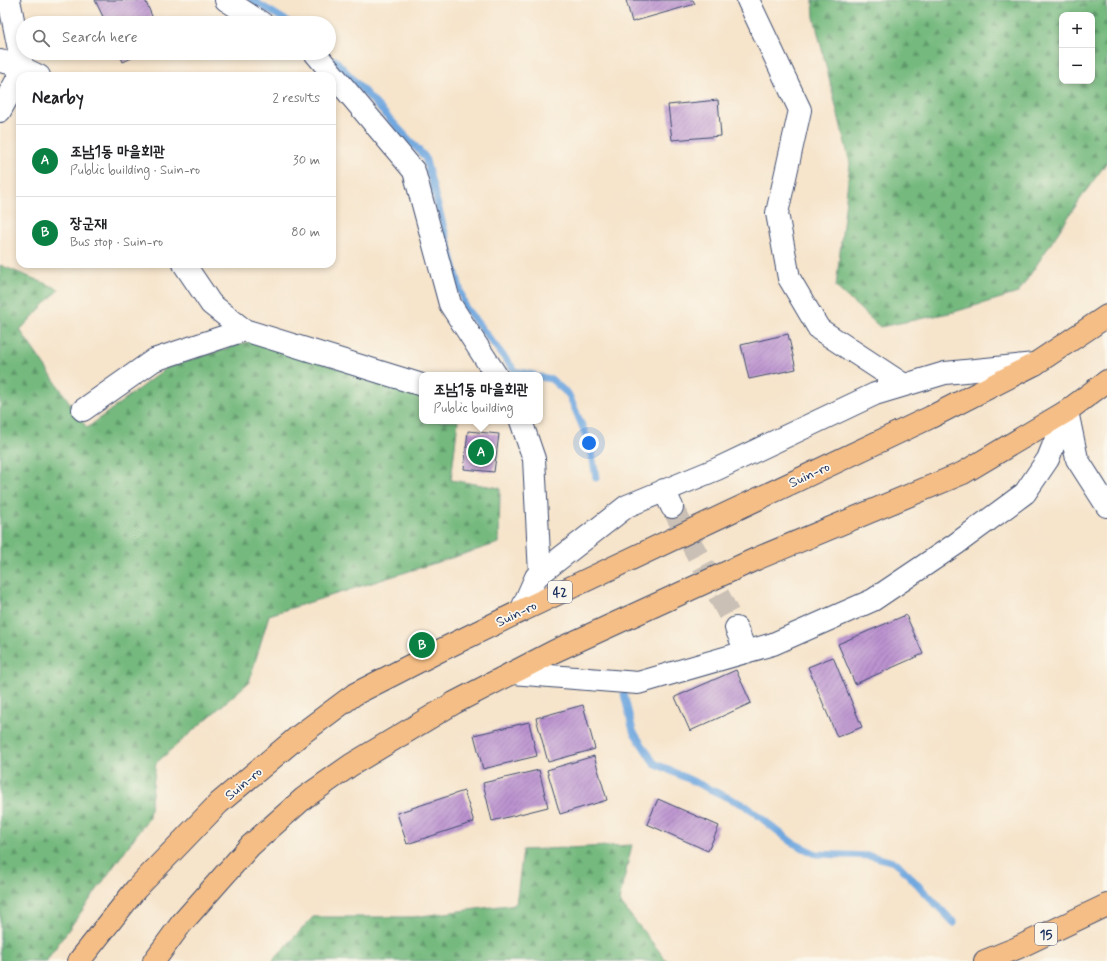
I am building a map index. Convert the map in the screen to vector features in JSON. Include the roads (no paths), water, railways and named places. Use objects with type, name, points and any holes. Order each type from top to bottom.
[{"type":"main road","name":"Suin-ro","points":[[79,961],[136,889],[219,803],[300,735],[355,694],[521,611],[930,417],[1035,364],[1107,316]]},
{"type":"main road","points":[[154,961],[182,924],[250,846],[304,798],[376,749],[454,703],[555,651],[749,562],[963,473],[1067,411],[1107,382]]},
{"type":"main road","name":"15","points":[[985,961],[1017,948],[1107,905]]},
{"type":"street","points":[[9,0],[16,23]]},
{"type":"street","points":[[226,0],[251,16]]},
{"type":"street","points":[[748,0],[800,110],[777,213],[789,278],[819,329],[904,385]]},
{"type":"street","points":[[27,60],[31,72]]},
{"type":"street","points":[[321,60],[331,72]]},
{"type":"street","points":[[0,61],[14,64],[31,72]]},
{"type":"street","points":[[336,78],[414,171],[450,304],[494,372]]},
{"type":"street","points":[[0,111],[16,91]]},
{"type":"street","points":[[187,268],[211,304],[244,330],[419,384]]},
{"type":"street","points":[[82,410],[154,360],[244,330]]},
{"type":"street","points":[[521,611],[536,577],[627,506],[668,499],[717,469],[875,394],[945,373],[1035,364]]},
{"type":"street","points":[[1067,411],[1077,459],[1107,506]]},
{"type":"street","points":[[512,673],[638,683],[773,644],[873,600],[956,544],[1025,493],[1048,459],[1067,411]]},
{"type":"street","points":[[522,424],[534,460],[540,574]]},
{"type":"street","points":[[736,628],[746,652]]},
{"type":"waterway","points":[[252,0],[278,16]]},
{"type":"waterway","points":[[335,60],[425,157],[465,307],[515,371],[520,372]]},
{"type":"waterway","points":[[543,378],[551,379],[569,395],[586,435],[592,454],[596,478]]},
{"type":"waterway","points":[[624,694],[633,731],[654,763],[746,806],[793,843],[816,854],[872,856],[897,863],[954,923]]},
{"type":"tunnel","points":[[672,507],[736,628]]},
{"type":"place","name":"조남1동 마을회관","points":[[481,452]]},
{"type":"place","name":"장군재","points":[[422,645]]}]
